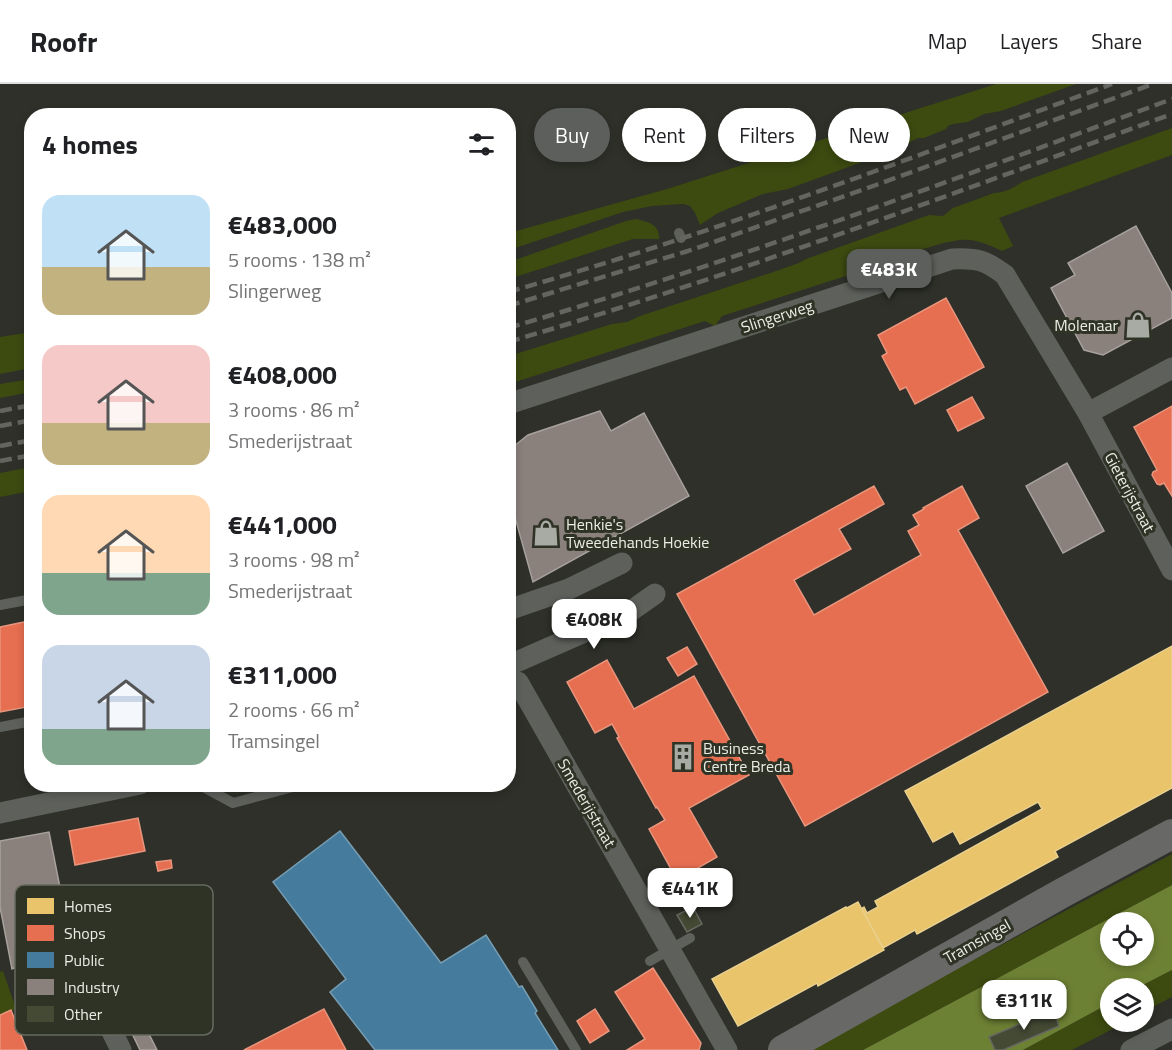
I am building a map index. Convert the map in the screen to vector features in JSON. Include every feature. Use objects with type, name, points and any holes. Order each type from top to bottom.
[{"type":"main road","name":"Tramsingel","points":[[783,1050],[1172,834]]},
{"type":"street","name":"Slingerweg","points":[[516,401],[942,263],[966,259],[979,260],[1005,275],[1088,413]]},
{"type":"street","points":[[1088,413],[1172,368]]},
{"type":"street","name":"Gieterijstraat","points":[[1088,413],[1172,570]]},
{"type":"street","points":[[516,607],[569,589],[622,563]]},
{"type":"street","points":[[516,670],[628,613],[655,594]]},
{"type":"street","name":"Smederijstraat","points":[[516,679],[728,1050]]},
{"type":"street","points":[[0,813],[71,792]]},
{"type":"street","points":[[1131,1050],[1172,1029]]},
{"type":"street","points":[[114,1035],[121,1050]]},
{"type":"lane","points":[[0,606],[24,601]]},
{"type":"lane","points":[[0,727],[24,722]]},
{"type":"lane","points":[[213,792],[233,803],[274,792]]},
{"type":"lane","points":[[241,801],[244,813]]},
{"type":"lane","points":[[650,961],[690,938]]},
{"type":"lane","points":[[522,962],[576,1050]]},
{"type":"shaded area","points":[[996,84],[1076,84],[1001,111],[984,114],[968,122],[953,124],[924,138],[910,142],[910,111]]},
{"type":"shaded area","points":[[1172,128],[1172,155],[999,218],[1013,246],[1002,251],[971,240],[936,245],[872,267],[867,276],[863,278],[855,273],[722,316],[715,326],[705,321],[516,382],[516,354],[612,324],[627,322],[799,263],[929,215],[943,216],[953,208],[1005,191],[1022,182]]},
{"type":"shaded area","points":[[828,138],[828,162],[862,162],[788,189],[763,194],[718,213],[700,225],[690,206],[683,204],[652,206],[623,212],[516,248],[516,231],[667,189],[752,162],[816,162],[816,141]]},
{"type":"shaded area","points":[[636,219],[649,223],[658,230],[659,239],[633,239],[516,277],[516,260]]},
{"type":"shaded area","points":[[24,333],[24,369],[0,374],[0,337]]},
{"type":"shaded area","points":[[24,380],[24,393],[0,398],[0,384]]},
{"type":"shaded area","points":[[24,468],[24,492],[0,497],[0,473]]},
{"type":"shaded area","points":[[1172,854],[1172,885],[1121,912],[1100,912],[1100,923],[863,1050],[812,1050],[874,1013]]},
{"type":"shaded area","points":[[1172,885],[1172,970],[1154,979],[1100,978],[1100,1008],[1023,1050],[863,1050],[1100,923],[1100,966],[1154,966],[1154,912],[1121,912]]},
{"type":"shaded area","points":[[1172,970],[1172,997],[1154,1006],[1154,979]]},
{"type":"shaded area","points":[[3,971],[15,1009],[0,1016],[0,972]]},
{"type":"shaded area","points":[[1100,1008],[1100,1032],[1107,1032],[1072,1050],[1023,1050]]},
{"type":"building: Homes","points":[[1172,646],[1172,788],[1055,851],[1058,857],[917,934],[915,930],[883,948],[861,909],[864,907],[867,913],[878,907],[875,901],[1042,809],[1038,802],[960,844],[953,831],[933,842],[905,791]]},
{"type":"building: Homes","points":[[858,902],[884,950],[738,1026],[712,979]]},
{"type":"building: Shops","points":[[946,298],[984,367],[915,404],[906,387],[900,390],[882,356],[887,353],[878,335]]},
{"type":"building: Shops","points":[[972,397],[984,418],[958,431],[947,410]]},
{"type":"building: Shops","points":[[1172,406],[1172,496],[1164,483],[1157,484],[1152,475],[1157,470],[1134,427]]},
{"type":"building: Shops","points":[[874,486],[884,504],[839,529],[851,549],[794,580],[814,615],[921,555],[908,531],[919,525],[913,515],[962,486],[979,518],[958,530],[1048,692],[805,826],[677,594]]},
{"type":"building: Shops","points":[[24,622],[24,708],[0,712],[0,627]]},
{"type":"building: Shops","points":[[687,647],[697,664],[678,676],[667,658]]},
{"type":"building: Shops","name":"Business Centre Breda","points":[[607,660],[634,709],[694,676],[749,775],[689,808],[717,857],[677,880],[649,829],[665,820],[617,738],[619,737],[612,724],[595,733],[567,682]]},
{"type":"building: Shops","points":[[138,818],[145,851],[75,865],[69,831]]},
{"type":"building: Shops","points":[[171,860],[172,868],[158,871],[156,862]]},
{"type":"building: Shops","points":[[653,968],[701,1043],[699,1050],[627,1050],[645,1039],[615,992]]},
{"type":"building: Shops","points":[[324,1009],[346,1050],[244,1050]]},
{"type":"building: Shops","points":[[595,1009],[609,1031],[590,1043],[577,1021]]},
{"type":"building: Shops","points":[[11,1010],[15,1020],[15,1035],[21,1035],[27,1050],[0,1050],[0,1015]]},
{"type":"building: Public","points":[[340,831],[441,963],[486,935],[519,987],[522,986],[537,1011],[535,1013],[558,1050],[375,1050],[330,992],[346,979],[273,882]]},
{"type":"building: Industry","points":[[1136,226],[1172,293],[1172,318],[1103,355],[1084,350],[1051,288],[1075,275],[1068,263]]},
{"type":"building: Industry","points":[[600,411],[611,431],[644,413],[689,496],[533,582],[516,521],[516,445],[528,435]]},
{"type":"building: Industry","points":[[1067,463],[1104,531],[1063,553],[1026,486]]},
{"type":"building: Industry","points":[[49,832],[59,885],[15,885],[15,968],[12,969],[0,907],[0,841]]},
{"type":"building: Industry","points":[[133,1035],[150,1035],[157,1050],[140,1050]]},
{"type":"building: Other","points":[[693,907],[702,924],[687,932],[677,915]]},
{"type":"building: Other","points":[[1053,1010],[1059,1026],[1003,1050],[995,1050],[989,1037]]},
{"type":"railway","points":[[516,290],[737,220],[1112,84]]},
{"type":"railway","points":[[516,304],[688,251],[1153,84]]},
{"type":"railway","points":[[516,326],[759,248],[1172,99]]},
{"type":"railway","points":[[516,340],[759,262],[1172,114]]},
{"type":"railway","points":[[0,411],[24,406]]},
{"type":"railway","points":[[0,426],[24,422]]},
{"type":"railway","points":[[0,446],[24,442]]},
{"type":"railway","points":[[0,461],[24,456]]},
{"type":"place","name":"Molenaar","points":[[1138,325]]},
{"type":"place","name":"Henkie's Tweedehands Hoekie","points":[[546,533]]},
{"type":"place","name":"Business Centre Breda","points":[[683,757]]}]
